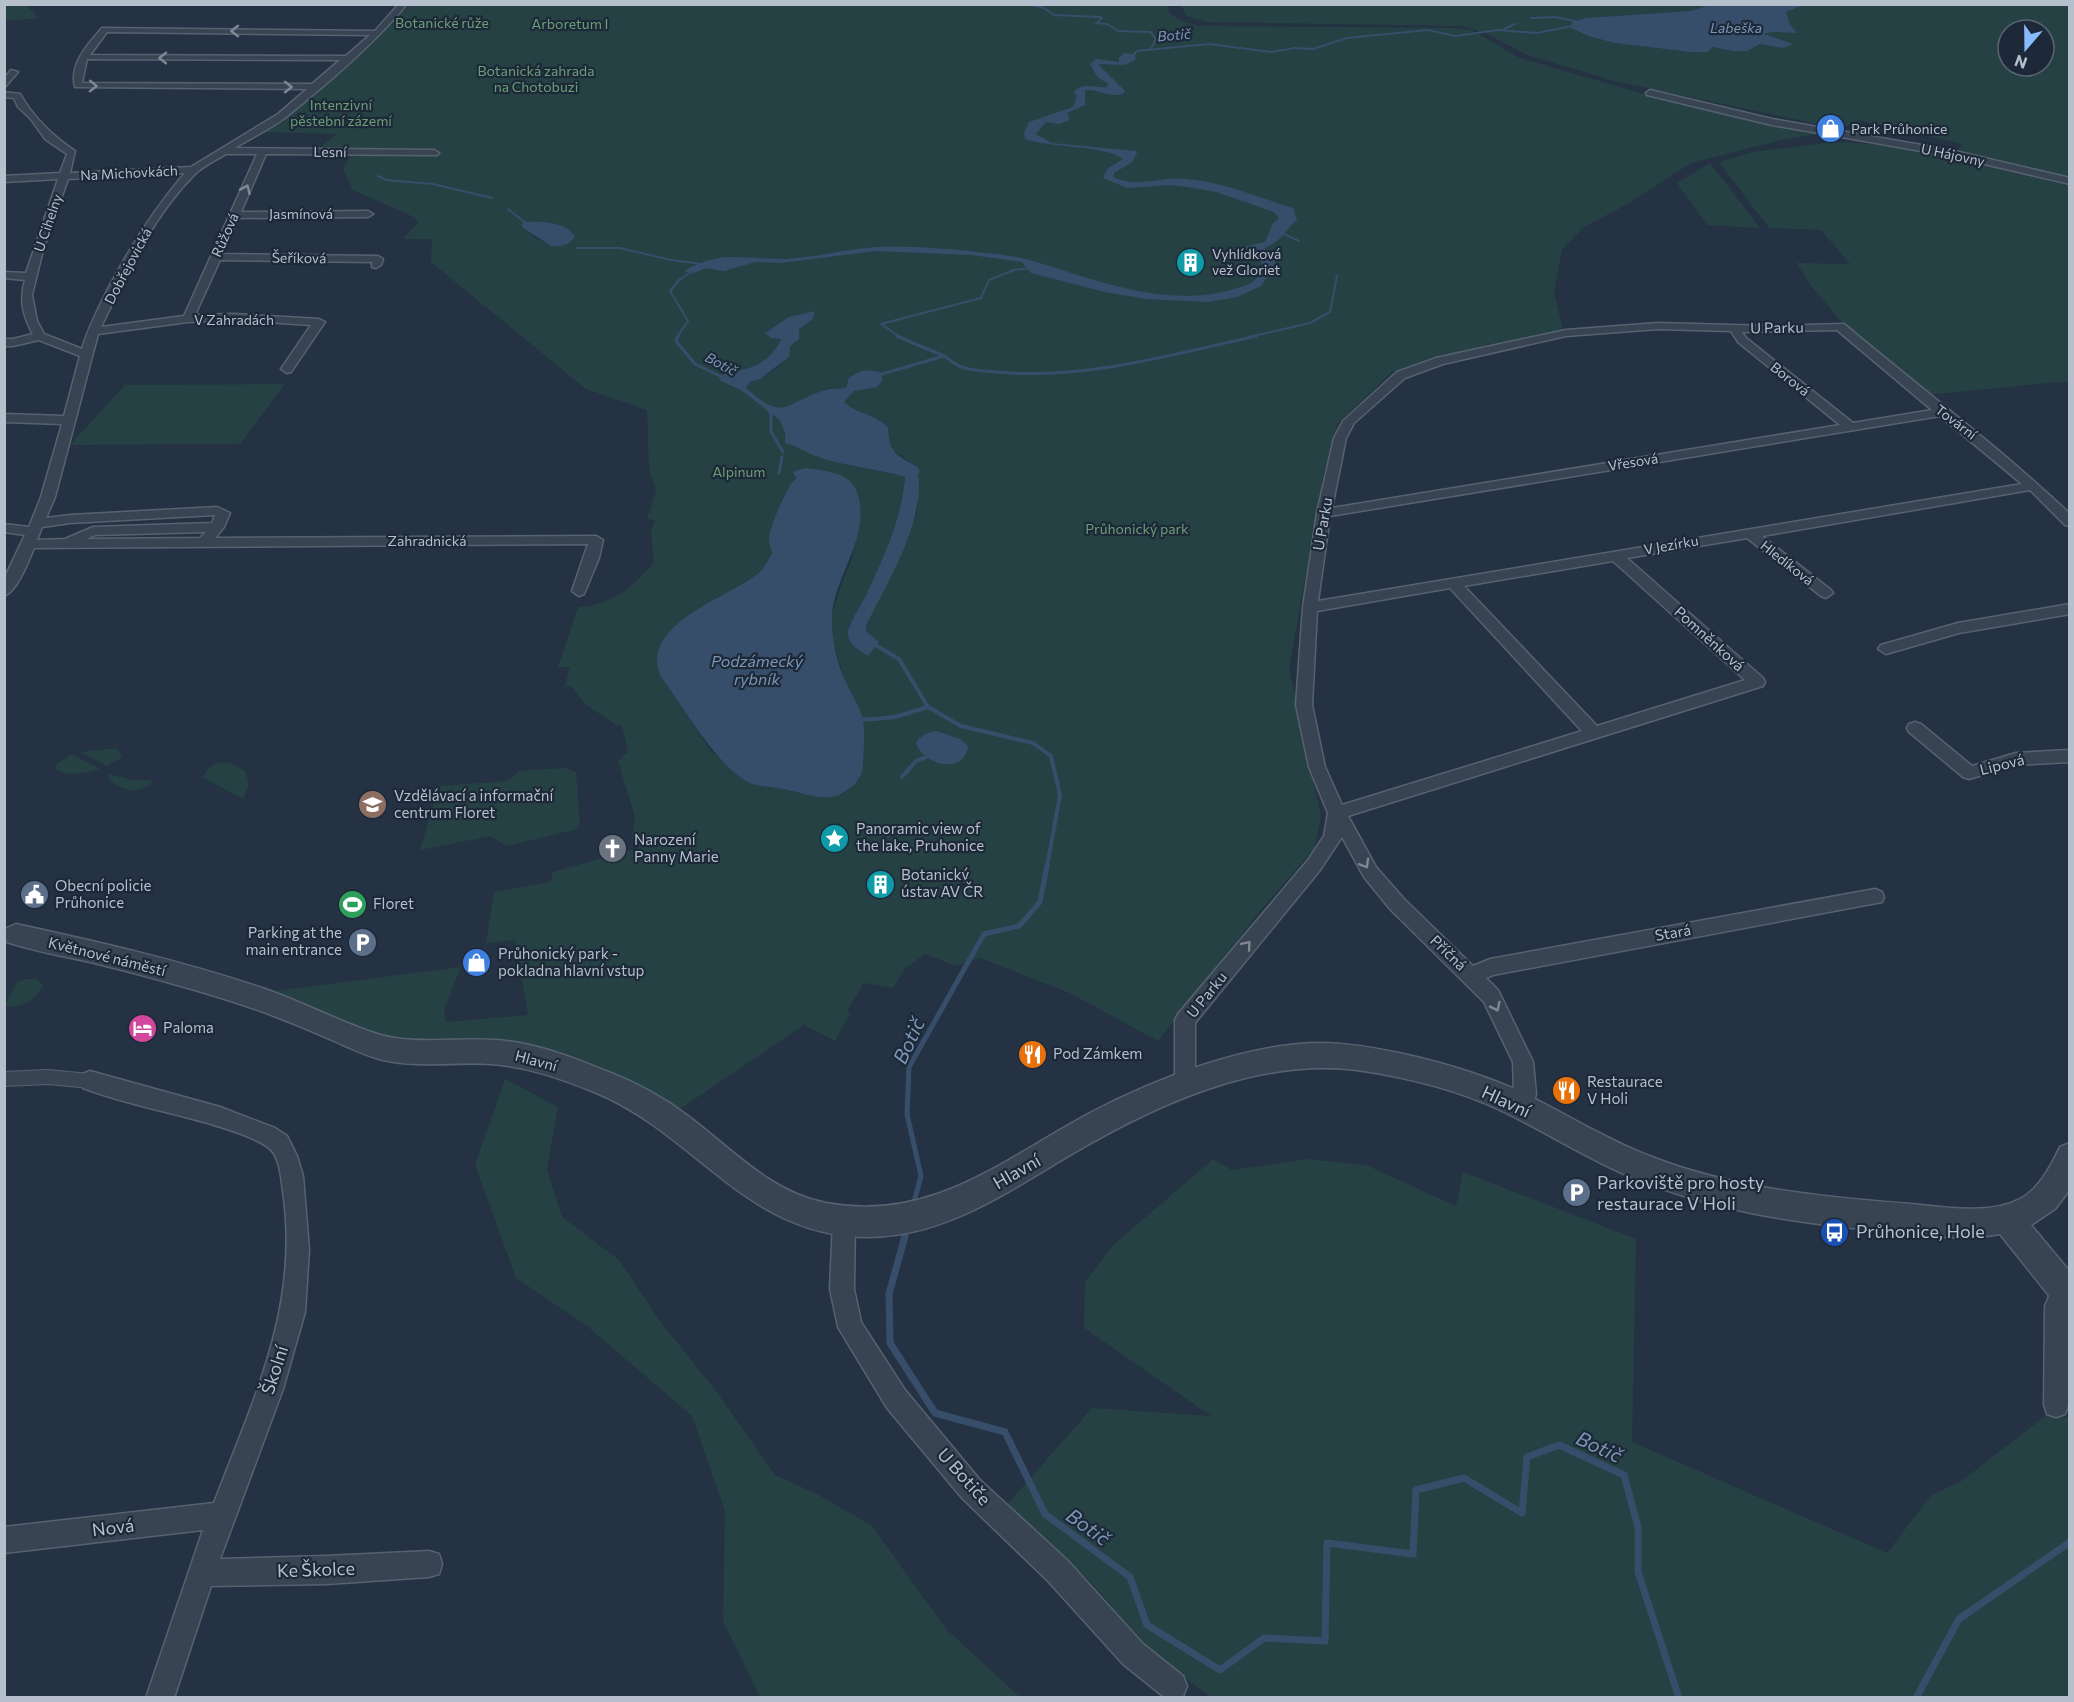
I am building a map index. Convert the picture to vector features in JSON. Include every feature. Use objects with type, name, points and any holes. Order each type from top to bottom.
[{"type":"street","name":"Dobřejovická","points":[[4,591],[48,497],[67,420],[93,331],[134,249],[162,206],[193,170],[281,117],[377,33],[404,4]]},
{"type":"street","points":[[315,87],[78,85],[77,73],[83,57],[105,30],[377,33]]},
{"type":"street","points":[[83,57],[347,58]]},
{"type":"street","points":[[4,86],[14,72]]},
{"type":"street","name":"U Hájovny","points":[[1650,93],[1738,115],[1950,153],[2070,181]]},
{"type":"street","name":"U Cihelny","points":[[4,94],[17,96],[21,105],[33,116],[48,137],[72,153],[42,239],[26,295],[31,321],[40,336]]},
{"type":"street","name":"Lesní","points":[[225,151],[434,153]]},
{"type":"street","name":"Růžová","points":[[188,319],[263,152]]},
{"type":"street","name":"Na Michovkách","points":[[4,179],[193,170]]},
{"type":"street","name":"Jasmínová","points":[[234,215],[368,214]]},
{"type":"street","name":"Šeříková","points":[[215,257],[378,259],[376,265]]},
{"type":"street","points":[[4,275],[31,278]]},
{"type":"street","name":"V Zahradách","points":[[93,331],[188,319],[233,317],[319,322],[287,369]]},
{"type":"street","name":"U Parku","points":[[1185,1086],[1185,1020],[1314,865],[1333,837],[1337,813],[1317,767],[1305,705],[1310,607],[1324,513],[1340,438],[1349,421],[1401,375],[1440,361],[1566,333],[1658,326],[1734,328],[1840,326]]},
{"type":"street","name":"Tovární","points":[[1840,326],[1942,412],[1981,441],[2070,522]]},
{"type":"street","name":"Borová","points":[[1734,328],[1742,340],[1851,427]]},
{"type":"street","points":[[4,342],[13,343],[40,336],[85,354]]},
{"type":"street","name":"Vřesová","points":[[1324,513],[1942,412]]},
{"type":"street","points":[[4,418],[67,420]]},
{"type":"street","name":"V Jezírku","points":[[1310,607],[2032,486]]},
{"type":"street","points":[[4,528],[33,533],[70,519],[217,511],[223,513],[205,542]]},
{"type":"street","name":"Zahradnická","points":[[65,544],[93,531],[217,526]]},
{"type":"street","name":"Hledíková","points":[[1748,532],[1826,593]]},
{"type":"street","name":"Zahradnická","points":[[33,533],[65,544],[596,540],[592,558],[579,591]]},
{"type":"street","name":"Pomněnková","points":[[1337,813],[1757,682],[1615,555]]},
{"type":"street","points":[[1453,583],[1595,734]]},
{"type":"street","points":[[1886,649],[1958,628],[2070,609]]},
{"type":"street","name":"Lipová","points":[[1915,728],[1969,774],[2016,759],[2070,756]]},
{"type":"street","name":"Příčná","points":[[1337,813],[1370,872],[1397,904],[1491,996],[1523,1062],[1525,1094],[1522,1107]]},
{"type":"street","name":"Stará","points":[[1472,976],[1490,966],[1875,897]]},
{"type":"street","name":"Květnové náměstí","points":[[8,934],[198,981]]},
{"type":"street","name":"Hlavní","points":[[198,981],[255,997],[369,1044],[424,1053],[505,1053],[579,1074],[611,1086],[662,1113],[749,1184],[771,1198],[796,1211],[844,1221],[880,1221],[952,1207],[984,1191],[1104,1120],[1185,1086],[1258,1064],[1297,1056],[1342,1056],[1431,1073],[1478,1088],[1522,1107],[1598,1149],[1662,1175],[1758,1201],[1821,1210],[1953,1222],[2006,1218],[2034,1207],[2063,1174],[2070,1157]]},
{"type":"street","points":[[4,1079],[48,1077],[90,1081]]},
{"type":"street","name":"Školní","points":[[90,1081],[172,1103],[265,1133],[279,1143],[286,1157],[299,1238],[293,1311],[276,1371],[222,1515],[160,1698]]},
{"type":"street","points":[[2006,1218],[2066,1294],[2057,1306],[2056,1405]]},
{"type":"street","name":"U Botiče","points":[[844,1221],[842,1289],[850,1327],[896,1399],[970,1489],[1058,1571],[1133,1654],[1173,1686]]},
{"type":"street","name":"Nová","points":[[4,1540],[222,1515]]},
{"type":"street","name":"Ke Školce","points":[[202,1573],[327,1570],[429,1564]]},
{"type":"green space","points":[[5,4],[26,5],[39,18],[5,21]]},
{"type":"green space","name":"Průhonický park","points":[[1168,4],[1169,12],[1176,18],[1200,26],[1453,28],[1472,30],[1520,58],[1651,96],[1710,111],[1825,133],[1781,140],[1691,163],[1629,203],[1583,228],[1562,249],[1554,292],[1563,329],[1522,341],[1432,357],[1392,372],[1337,424],[1324,471],[1289,669],[1321,817],[1314,849],[1260,911],[1158,1041],[1070,993],[980,958],[956,966],[925,954],[905,969],[893,988],[864,983],[847,1011],[851,1012],[835,1041],[804,1025],[680,1109],[607,1073],[563,1056],[510,1041],[435,1046],[368,1035],[274,991],[461,967],[444,1009],[446,1022],[528,1015],[515,940],[486,943],[494,892],[551,882],[552,872],[639,848],[637,838],[632,838],[635,817],[618,761],[628,752],[622,725],[616,725],[585,704],[570,685],[564,688],[570,667],[558,667],[578,607],[601,603],[620,594],[638,580],[654,562],[651,533],[655,520],[647,519],[656,491],[649,468],[647,410],[586,389],[431,262],[432,239],[403,239],[418,223],[416,218],[353,190],[343,169],[353,151],[318,150],[336,134],[262,132],[320,88],[410,5]],"holes":[[[537,222],[561,226],[574,234],[572,241],[558,245],[545,243],[521,227]],[[815,311],[813,319],[799,329],[797,342],[790,347],[781,365],[763,377],[750,382],[746,388],[719,380],[726,371],[743,370],[766,359],[781,338],[766,332],[789,317]],[[847,383],[870,386],[854,391],[844,402],[861,414],[878,419],[888,427],[888,443],[892,450],[917,466],[916,475],[919,478],[917,513],[866,626],[867,632],[848,627],[886,555],[898,516],[905,477],[835,462],[785,443],[785,433],[777,408],[794,405],[826,389],[846,388]],[[796,475],[852,484],[858,493],[859,528],[852,558],[832,616],[833,640],[844,679],[863,720],[863,769],[859,779],[843,794],[803,794],[771,786],[755,785],[711,751],[661,677],[657,659],[662,642],[673,628],[706,604],[756,575],[765,565],[772,552],[769,538],[781,500]]]},
{"type":"green space","points":[[1181,5],[1714,5],[1690,11],[1586,18],[1591,37],[1601,40],[1678,51],[1716,47],[1734,51],[1760,44],[1783,48],[1790,43],[1763,34],[1796,33],[1786,12],[1804,5],[2069,5],[2069,179],[1957,152],[1962,144],[1858,120],[1841,129],[1614,81],[1527,55],[1485,33],[1463,26],[1207,22],[1186,16]]},
{"type":"green space","points":[[1834,142],[1923,152],[2069,186],[2069,381],[1927,395],[1844,325],[1813,288],[1796,263],[1850,264],[1821,230],[1769,228],[1719,162],[1752,152]]},
{"type":"green space","points":[[1710,163],[1760,228],[1707,225],[1677,183]]},
{"type":"green space","points":[[285,384],[240,444],[70,445],[125,385]]},
{"type":"green space","points":[[115,748],[122,754],[121,758],[107,766],[80,752]]},
{"type":"green space","points":[[72,754],[100,769],[71,774],[55,768],[57,764]]},
{"type":"green space","points":[[221,762],[230,763],[245,771],[249,785],[243,799],[202,777],[212,765]]},
{"type":"green space","points":[[565,768],[576,772],[580,825],[574,830],[506,846],[491,836],[420,850],[439,786],[507,781],[519,771]]},
{"type":"green space","points":[[109,774],[132,780],[153,780],[143,788],[131,790],[118,786],[108,778]]},
{"type":"green space","points":[[37,979],[43,985],[36,995],[22,1005],[5,1005],[17,982]]},
{"type":"green space","points":[[505,1079],[558,1107],[547,1169],[562,1217],[619,1260],[659,1320],[716,1391],[775,1475],[819,1495],[872,1526],[946,1629],[1020,1697],[760,1697],[723,1621],[725,1511],[692,1416],[587,1326],[516,1278],[475,1165]]},
{"type":"green space","points":[[1213,1159],[1232,1170],[1307,1159],[1366,1165],[1456,1206],[1463,1172],[1636,1239],[1632,1442],[1887,1553],[1931,1495],[1960,1482],[2053,1410],[2070,1420],[2069,1697],[1211,1697],[1153,1654],[1089,1580],[1006,1506],[1092,1408],[1211,1416],[1084,1328],[1085,1282],[1112,1246]]},
{"type":"water","name":"Labeška","points":[[1714,4],[1804,5],[1786,12],[1790,24],[1797,33],[1764,34],[1793,44],[1783,48],[1760,44],[1747,51],[1712,47],[1708,52],[1690,52],[1615,43],[1591,37],[1571,28],[1572,22],[1586,18],[1690,11]]},
{"type":"water","points":[[1124,53],[1134,54],[1136,59],[1125,65],[1098,64],[1125,91],[1123,94],[1113,95],[1085,90],[1085,105],[1067,113],[1070,120],[1059,124],[1046,122],[1036,134],[1052,143],[1136,151],[1132,162],[1114,173],[1113,177],[1122,180],[1140,182],[1176,179],[1213,183],[1293,208],[1297,220],[1279,240],[1264,248],[1275,260],[1275,266],[1261,286],[1237,297],[1207,302],[1146,299],[1105,292],[1031,273],[1022,262],[972,255],[876,251],[780,263],[755,262],[724,271],[706,268],[694,273],[684,271],[697,264],[720,258],[792,259],[864,248],[901,247],[951,249],[1020,258],[1129,289],[1155,294],[1208,295],[1249,284],[1259,275],[1263,265],[1252,251],[1243,247],[1265,242],[1273,223],[1279,218],[1274,212],[1216,192],[1194,188],[1171,185],[1127,188],[1103,178],[1107,169],[1123,159],[1114,154],[1025,139],[1024,133],[1029,122],[1073,107],[1077,96],[1074,92],[1081,87],[1107,87],[1108,83],[1098,78],[1090,64],[1096,59],[1119,62],[1119,58]]},
{"type":"water","points":[[524,222],[559,225],[575,236],[565,245],[551,246],[523,228],[521,225]]},
{"type":"water","points":[[815,311],[813,319],[799,329],[799,339],[790,347],[789,357],[760,379],[750,382],[746,388],[768,405],[784,407],[825,390],[846,388],[849,378],[863,371],[879,372],[883,380],[877,387],[854,391],[844,402],[855,410],[878,419],[888,427],[892,448],[920,471],[917,476],[919,478],[915,517],[909,536],[866,626],[867,632],[879,642],[868,656],[852,644],[848,633],[892,536],[905,477],[824,459],[785,443],[785,433],[780,420],[741,390],[719,380],[726,371],[743,370],[759,364],[772,353],[781,339],[771,338],[765,333],[789,317]]},
{"type":"water","name":"Podzámecký rybník","points":[[805,468],[836,474],[850,481],[858,495],[860,512],[859,528],[838,588],[832,618],[839,665],[863,722],[863,767],[854,785],[841,794],[830,797],[812,796],[756,785],[730,769],[704,738],[661,677],[657,659],[662,642],[673,628],[706,604],[756,575],[763,568],[772,553],[769,538],[775,516],[788,488],[796,478],[793,472]]},
{"type":"water","points":[[936,731],[960,739],[968,746],[965,755],[959,761],[952,764],[934,762],[920,751],[916,743],[918,740]]},
{"type":"waterway","points":[[1028,4],[1044,8],[1054,15],[1100,17],[1102,18],[1096,23],[1107,24],[1118,31],[1150,32],[1156,39],[1150,50]]},
{"type":"waterway","points":[[1531,18],[1555,17],[1575,21]]},
{"type":"waterway","points":[[1504,29],[1515,24]]},
{"type":"waterway","name":"Botič","points":[[1150,50],[1209,44],[1271,52],[1295,48],[1313,49],[1347,38],[1428,30],[1455,36],[1498,30],[1537,33],[1577,25]]},
{"type":"waterway","name":"Botič","points":[[1132,57],[1137,51],[1150,50]]},
{"type":"waterway","points":[[378,176],[386,180],[433,184],[492,198]]},
{"type":"waterway","points":[[508,209],[527,224]]},
{"type":"waterway","name":"Botič","points":[[1279,232],[1299,241]]},
{"type":"waterway","points":[[577,248],[620,248],[671,260],[702,264]]},
{"type":"waterway","name":"Botič","points":[[900,337],[881,324],[981,298],[989,280],[1014,270],[1033,268]]},
{"type":"waterway","name":"Botič","points":[[677,337],[688,321],[670,291],[679,280],[694,270]]},
{"type":"waterway","name":"Botič","points":[[1249,337],[1310,323],[1330,312],[1337,276]]},
{"type":"waterway","name":"Botič","points":[[678,336],[676,341],[695,364],[726,379]]},
{"type":"waterway","name":"Botič","points":[[897,336],[944,356]]},
{"type":"waterway","name":"Botič","points":[[944,356],[968,369],[1029,374],[1062,372],[1160,358],[1256,336]]},
{"type":"waterway","name":"Botič","points":[[875,376],[944,356]]},
{"type":"waterway","name":"Botič","points":[[768,409],[771,413],[771,432],[783,452]]},
{"type":"waterway","name":"Botič","points":[[779,473],[782,457]]},
{"type":"waterway","name":"Botič","points":[[872,643],[899,659],[928,707]]},
{"type":"waterway","name":"Botič","points":[[859,716],[863,720],[895,717],[928,707]]},
{"type":"waterway","name":"Botič","points":[[928,707],[961,726],[1033,743],[1051,756],[1060,795],[1047,867]]},
{"type":"waterway","points":[[902,777],[916,761],[926,757]]},
{"type":"waterway","name":"Botič","points":[[913,1206],[921,1176],[907,1114],[909,1067],[984,934],[1019,926],[1040,902],[1047,866]]},
{"type":"waterway","name":"Botič","points":[[904,1238],[907,1228]]},
{"type":"waterway","name":"Botič","points":[[905,1236],[889,1294],[890,1343],[935,1413],[1005,1432],[1045,1514],[1130,1577],[1147,1625],[1220,1670],[1264,1638],[1325,1641],[1327,1543],[1413,1554],[1416,1490],[1464,1478],[1522,1513],[1527,1457],[1559,1445],[1624,1475],[1638,1527],[1638,1572],[1679,1698]]},
{"type":"waterway","points":[[1916,1698],[1959,1619],[2070,1542]]},
{"type":"place","name":"Park Průhonice","points":[[1830,129]]},
{"type":"place","name":"Vyhlídková vež Gloriet","points":[[1191,262]]},
{"type":"place","name":"Vzdělávací a informační centrum Floret","points":[[373,805]]},
{"type":"place","name":"Panoramic view of the lake, Pruhonice","points":[[835,838]]},
{"type":"place","name":"Narození Panny Marie","points":[[613,849]]},
{"type":"place","name":"Botanický ústav AV ČR","points":[[880,884]]},
{"type":"place","name":"Obecní policie Průhonice","points":[[34,895]]},
{"type":"place","name":"Floret","points":[[352,904]]},
{"type":"place","name":"Parking at the main entrance","points":[[363,942]]},
{"type":"place","name":"Průhonický park - pokladna hlavní vstup","points":[[477,963]]},
{"type":"place","name":"Paloma","points":[[142,1028]]},
{"type":"place","name":"Pod Zámkem","points":[[1032,1054]]},
{"type":"place","name":"Restaurace V Holi","points":[[1566,1091]]},
{"type":"place","name":"Parkoviště pro hosty restaurace V Holi","points":[[1576,1193]]},
{"type":"place","name":"Průhonice, Hole","points":[[1835,1232]]},
{"type":"park label","name":"Botanické růže","points":[[442,23]]},
{"type":"park label","name":"Arboretum I","points":[[570,24]]},
{"type":"park label","name":"Botanická zahrada na Chotobuzi","points":[[536,80]]},
{"type":"park label","name":"Intenzivní pěstební zázemí","points":[[341,114]]},
{"type":"park label","name":"Alpinum","points":[[739,472]]}]
